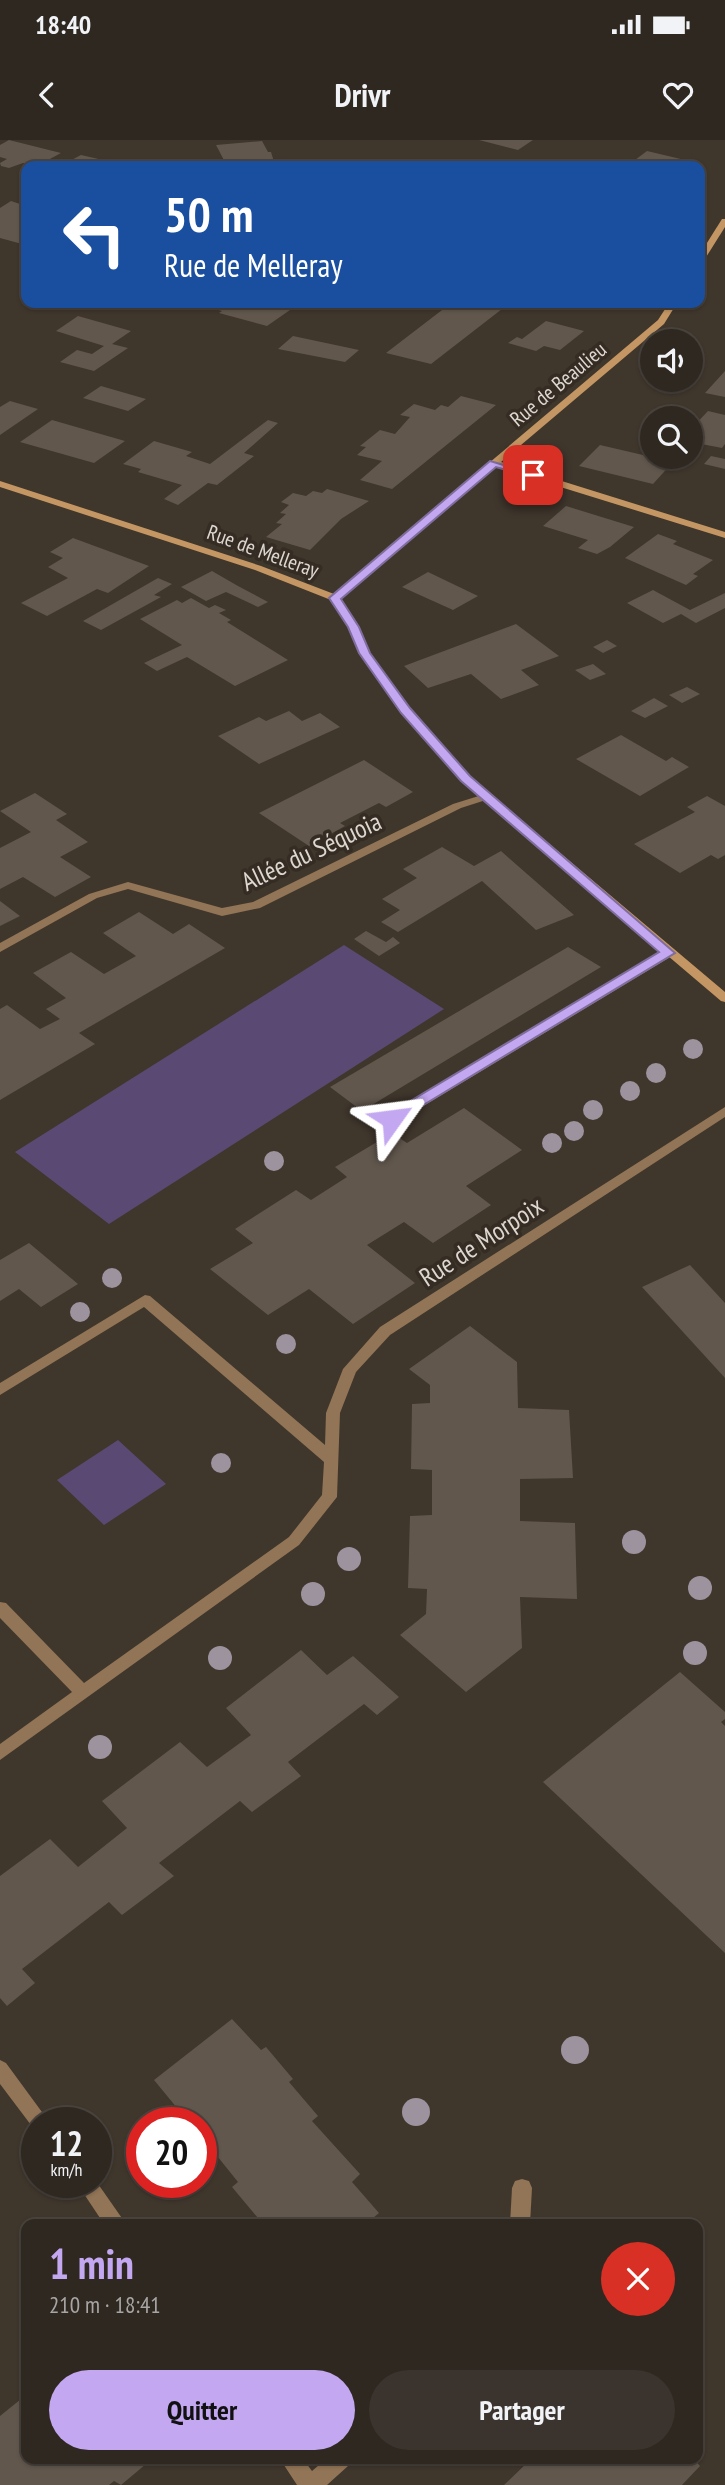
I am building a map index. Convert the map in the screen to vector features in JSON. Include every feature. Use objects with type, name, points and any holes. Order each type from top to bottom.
[{"type":"street","points":[[705,252],[725,220]]},
{"type":"street","name":"Rue de Beaulieu","points":[[335,598],[661,322],[670,308]]},
{"type":"street","points":[[494,463],[725,536]]},
{"type":"street","name":"Rue de Melleray","points":[[0,484],[258,568],[335,598],[365,653],[406,710],[485,797],[725,998]]},
{"type":"street","name":"Allée du Séquoia","points":[[0,948],[93,896],[128,885],[222,912],[256,905],[457,806],[485,797]]},
{"type":"street","points":[[392,1119],[668,953]]},
{"type":"street","name":"Rue de Morpoix","points":[[0,1753],[294,1541],[329,1497],[333,1413],[350,1369],[385,1331],[725,1111]]},
{"type":"street","points":[[0,1390],[145,1300],[332,1461]]},
{"type":"street","points":[[0,1608],[83,1693]]},
{"type":"street","points":[[0,2069],[29,2107]]},
{"type":"street","points":[[520,2219],[522,2189]]},
{"type":"street","points":[[97,2198],[112,2219]]},
{"type":"street","points":[[294,2464],[310,2485],[335,2464]]},
{"type":"shaded area","points":[[344,945],[444,1009],[109,1224],[15,1152]]},
{"type":"shaded area","points":[[118,1440],[166,1484],[104,1525],[57,1480]]},
{"type":"building","points":[[9,140],[61,153],[46,161],[21,161],[21,164],[9,168],[1,166],[0,163],[7,159],[0,157],[0,145]]},
{"type":"building","points":[[479,140],[533,140],[518,150]]},
{"type":"building","points":[[262,141],[268,152],[271,152],[274,161],[224,161],[216,145]]},
{"type":"building","points":[[647,151],[685,160],[684,161],[634,161]]},
{"type":"building","points":[[81,155],[107,161],[70,161]]},
{"type":"building","points":[[11,201],[21,204],[21,244],[0,238],[0,208]]},
{"type":"building","points":[[212,308],[290,310],[267,326],[219,313],[222,311]]},
{"type":"building","points":[[445,308],[502,309],[431,364],[386,353]]},
{"type":"building","points":[[78,316],[131,331],[112,344],[128,348],[94,371],[60,362],[77,350],[92,354],[104,346],[56,331]]},
{"type":"building","points":[[546,321],[584,331],[560,350],[544,346],[536,351],[508,343],[517,337],[522,339]]},
{"type":"building","points":[[293,336],[359,350],[345,362],[278,349]]},
{"type":"building","points":[[725,371],[725,397],[705,393]]},
{"type":"building","points":[[101,386],[146,399],[128,411],[83,398]]},
{"type":"building","points":[[461,396],[496,405],[392,489],[360,480],[382,461],[357,455],[366,447],[360,446],[380,430],[395,434],[410,417],[400,415],[414,404],[435,410],[441,405],[448,407]]},
{"type":"building","points":[[10,401],[38,409],[0,435],[0,407]]},
{"type":"building","points":[[708,411],[725,415],[725,444],[722,448],[703,444],[703,416]]},
{"type":"building","points":[[52,420],[125,441],[94,463],[20,442]]},
{"type":"building","points":[[268,420],[278,423],[244,453],[254,456],[217,485],[208,483],[178,505],[164,499],[182,485],[138,472],[141,469],[123,464],[154,441],[192,452],[186,456],[210,464]]},
{"type":"building","points":[[600,445],[640,454],[640,469],[667,469],[653,484],[579,466]]},
{"type":"building","points":[[711,456],[725,459],[725,469],[704,464]]},
{"type":"building","points":[[327,489],[369,501],[341,519],[310,550],[266,537],[282,524],[276,523],[286,514],[280,513],[289,505],[281,502],[293,493],[306,496],[313,491],[322,493]]},
{"type":"building","points":[[566,506],[634,527],[597,554],[578,548],[588,540],[543,526]]},
{"type":"building","points":[[658,534],[677,541],[673,544],[713,560],[693,574],[698,576],[686,585],[625,558]]},
{"type":"building","points":[[73,538],[149,566],[108,593],[97,589],[47,616],[21,603],[68,578],[48,567],[63,558],[50,552]]},
{"type":"building","points":[[212,571],[268,602],[258,607],[226,592],[206,601],[181,587]]},
{"type":"building","points":[[428,572],[478,596],[453,610],[402,587]]},
{"type":"building","points":[[158,578],[172,584],[154,595],[161,597],[101,630],[83,621]]},
{"type":"building","points":[[653,590],[690,610],[725,593],[725,608],[696,623],[681,614],[663,623],[627,603]]},
{"type":"building","points":[[191,598],[209,608],[215,605],[226,610],[219,613],[231,620],[227,622],[288,660],[235,686],[187,657],[157,671],[144,663],[182,645],[140,619],[177,600],[182,603]]},
{"type":"building","points":[[516,624],[559,656],[521,670],[539,685],[501,699],[471,674],[428,688],[404,666]]},
{"type":"building","points":[[607,640],[617,646],[603,653],[593,647]]},
{"type":"building","points":[[593,664],[606,674],[590,680],[575,670]]},
{"type":"building","points":[[687,687],[700,694],[682,703],[669,695]]},
{"type":"building","points":[[654,698],[668,706],[645,718],[631,711]]},
{"type":"building","points":[[289,711],[302,721],[320,713],[340,727],[259,764],[218,736],[259,717],[266,721]]},
{"type":"building","points":[[621,735],[666,761],[672,757],[689,767],[640,796],[576,759]]},
{"type":"building","points":[[364,760],[413,792],[386,807],[379,803],[340,823],[345,826],[309,846],[259,813]]},
{"type":"building","points":[[35,793],[67,814],[56,820],[88,842],[60,857],[91,877],[55,897],[23,877],[0,889],[0,848],[31,832],[0,811]]},
{"type":"building","points":[[707,796],[725,806],[725,855],[718,859],[711,855],[680,873],[634,844],[695,812],[687,807]]},
{"type":"building","points":[[442,847],[474,866],[501,851],[574,915],[536,930],[482,881],[398,932],[381,922],[400,910],[382,899],[417,878],[403,869]]},
{"type":"building","points":[[0,901],[20,916],[0,926]]},
{"type":"building","points":[[139,912],[173,934],[189,924],[225,948],[79,1033],[95,1044],[0,1100],[0,1009],[7,1005],[40,1029],[60,1019],[46,1009],[66,998],[33,973],[71,952],[104,974],[136,956],[103,933]]},
{"type":"building","points":[[366,931],[386,942],[393,937],[400,943],[379,956],[354,939]]},
{"type":"building","points":[[568,947],[601,967],[362,1111],[330,1087]]},
{"type":"building","points":[[464,1108],[522,1150],[466,1186],[491,1205],[433,1243],[404,1222],[367,1245],[415,1283],[353,1324],[309,1289],[268,1315],[210,1269],[253,1243],[235,1229],[296,1190],[311,1200],[347,1177],[335,1167],[392,1133],[407,1143]]},
{"type":"building","points":[[29,1243],[78,1284],[41,1307],[19,1289],[0,1301],[0,1260]]},
{"type":"building","points":[[690,1265],[725,1303],[725,1378],[642,1287]]},
{"type":"building","points":[[470,1326],[517,1362],[518,1408],[569,1410],[573,1478],[520,1479],[520,1521],[575,1523],[577,1599],[520,1597],[522,1648],[466,1692],[400,1635],[426,1614],[427,1589],[408,1588],[410,1516],[432,1515],[432,1470],[411,1469],[412,1404],[430,1403],[430,1385],[409,1369]]},
{"type":"building","points":[[301,1650],[327,1675],[353,1656],[399,1697],[377,1715],[364,1704],[288,1762],[301,1776],[252,1812],[240,1801],[159,1863],[174,1876],[122,1915],[109,1902],[22,1969],[35,1983],[7,2006],[0,1998],[0,1876],[50,1839],[78,1867],[127,1828],[102,1801],[180,1742],[207,1767],[251,1735],[226,1708]]},
{"type":"building","points":[[680,1672],[725,1712],[725,1719],[721,1722],[725,1726],[725,1953],[543,1782]]},
{"type":"building","points":[[232,2019],[261,2050],[266,2047],[293,2079],[289,2082],[318,2116],[312,2121],[360,2174],[352,2182],[379,2213],[372,2219],[259,2219],[232,2187],[238,2182],[217,2156],[217,2107],[176,2107],[154,2080]]},
{"type":"building","points":[[21,2399],[21,2464],[146,2464],[121,2485],[114,2481],[109,2485],[0,2485],[0,2416]]},
{"type":"building","points":[[526,2464],[700,2466],[682,2485],[504,2485]]},
{"type":"route","points":[[392,1119],[668,953],[526,833],[466,778],[406,710],[365,653],[335,598],[444,509],[494,463],[533,475]]}]
